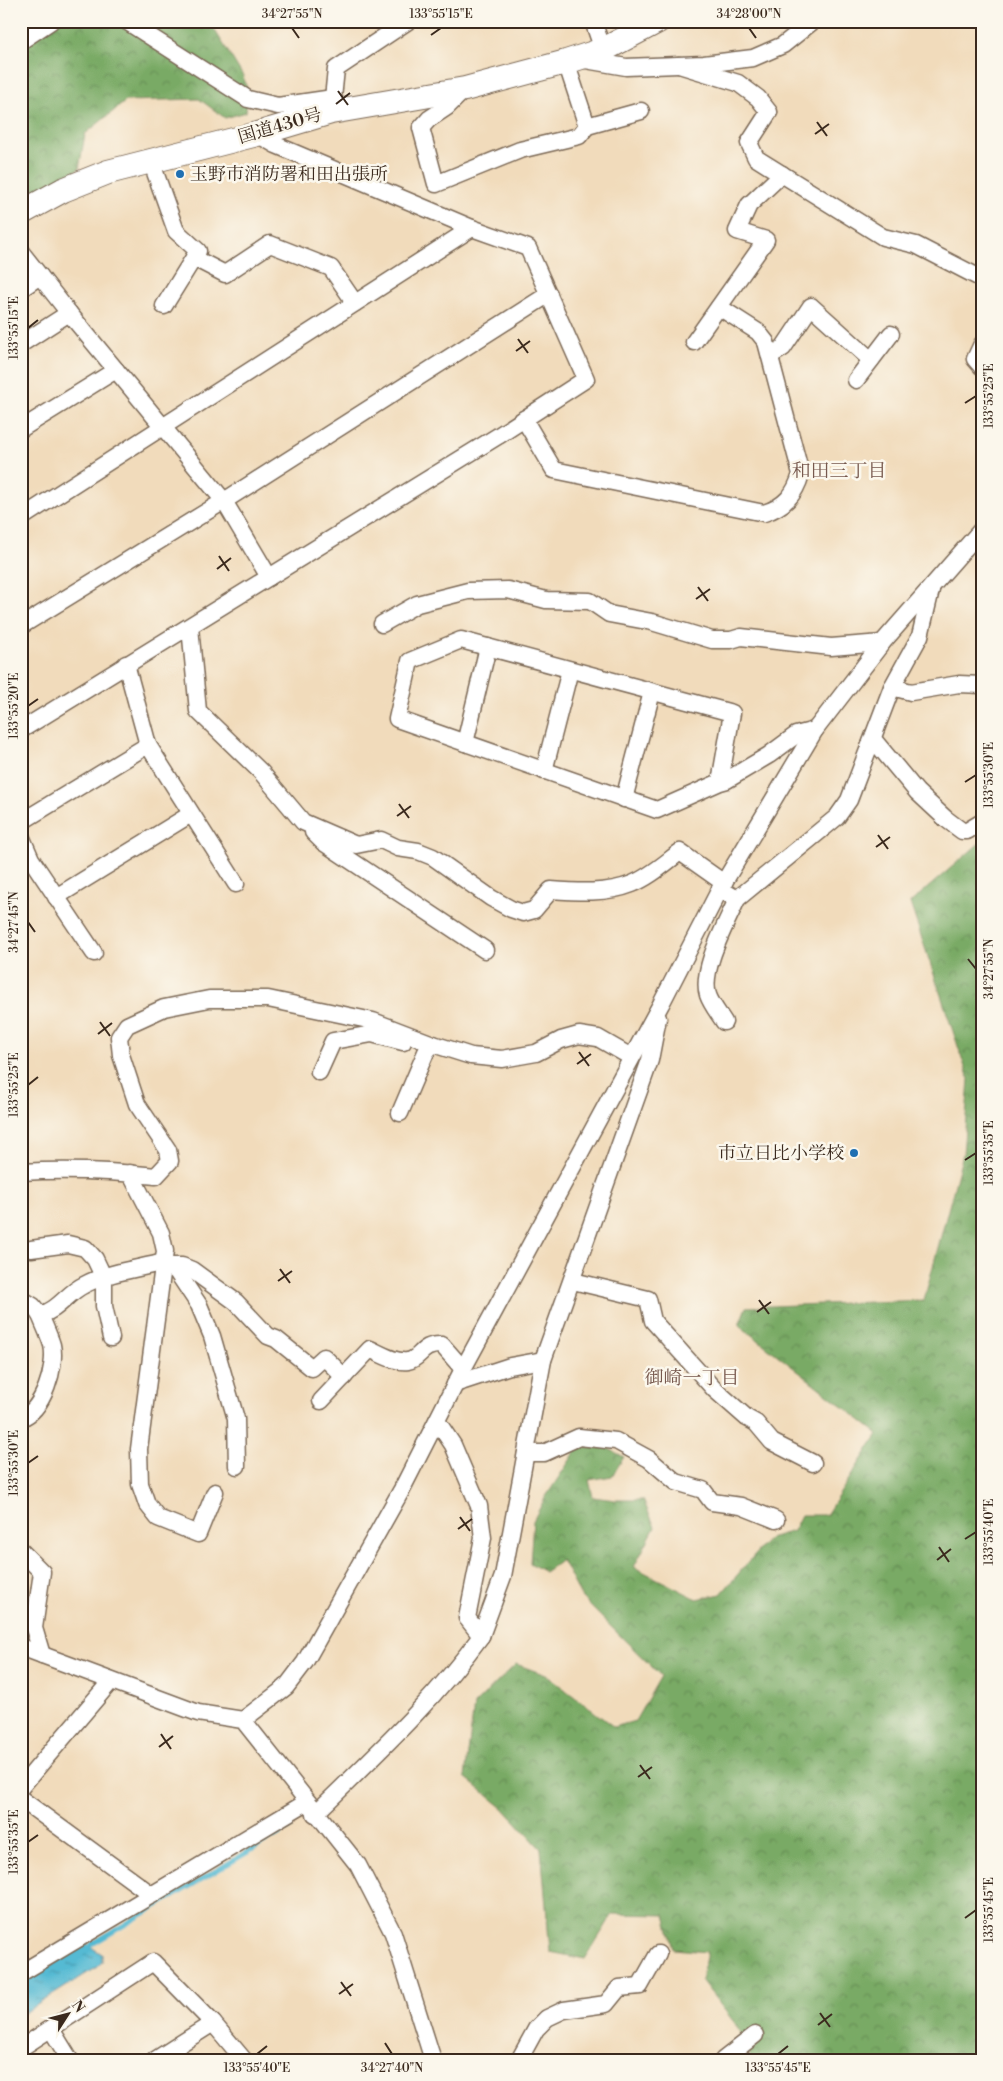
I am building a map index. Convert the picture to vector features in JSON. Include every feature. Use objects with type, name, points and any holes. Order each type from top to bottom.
[{"type":"highway","name":"国道430号","points":[[21,213],[63,190],[108,172],[257,134],[332,105],[465,89],[571,61],[603,50],[658,21]]},
{"type":"street","points":[[21,41],[51,21]]},
{"type":"street","points":[[126,21],[248,99],[278,106],[332,105],[336,69],[408,21]]},
{"type":"street","points":[[593,21],[603,50]]},
{"type":"street","points":[[587,126],[571,61],[626,67],[679,65],[753,58],[783,45],[813,21]]},
{"type":"street","points":[[679,65],[738,83],[758,98],[769,112],[749,143],[756,158],[883,237],[916,245],[982,279]]},
{"type":"street","points":[[465,89],[447,108],[428,119],[421,128],[436,184],[520,150],[579,136],[587,126],[641,111]]},
{"type":"street","points":[[21,730],[126,664],[190,627],[586,379],[528,248],[472,228],[276,145],[257,134]]},
{"type":"street","points":[[151,161],[176,231],[198,251],[164,306]]},
{"type":"street","points":[[694,342],[766,240],[737,230],[749,205],[782,174]]},
{"type":"street","points":[[21,518],[472,228]]},
{"type":"street","points":[[194,258],[226,274],[270,244],[331,268],[355,303]]},
{"type":"street","points":[[21,252],[224,501],[269,576]]},
{"type":"street","points":[[21,289],[40,276]]},
{"type":"street","points":[[21,625],[224,501],[549,294]]},
{"type":"street","points":[[770,356],[783,348],[811,306],[871,360]]},
{"type":"street","points":[[524,419],[554,470],[764,513],[777,509],[797,488],[801,474],[766,342],[758,332],[718,307]]},
{"type":"street","points":[[21,344],[69,313]]},
{"type":"street","points":[[856,380],[891,334]]},
{"type":"street","points":[[982,344],[975,359],[982,367]]},
{"type":"street","points":[[21,429],[116,370]]},
{"type":"street","points":[[242,1720],[286,1687],[305,1662],[401,1491],[455,1384],[661,1004],[722,886],[815,730],[882,643],[982,529]]},
{"type":"street","points":[[724,1022],[708,996],[706,980],[711,960],[737,899],[838,817],[849,800],[892,687],[920,636],[932,585]]},
{"type":"street","points":[[382,624],[417,604],[468,591],[508,590],[546,600],[590,601],[609,614],[652,622],[712,640],[731,640],[741,637],[831,647],[882,643]]},
{"type":"street","points":[[190,627],[198,711],[261,772],[303,822],[324,842],[485,950]]},
{"type":"street","points":[[720,782],[732,714],[462,640],[410,661],[397,719],[656,810],[720,782],[769,755],[796,734],[815,730]]},
{"type":"street","points":[[465,744],[488,647]]},
{"type":"street","points":[[126,664],[148,745],[236,884]]},
{"type":"street","points":[[544,771],[570,670]]},
{"type":"street","points":[[892,687],[912,692],[959,684],[982,685]]},
{"type":"street","points":[[624,798],[652,692]]},
{"type":"street","points":[[873,739],[917,792],[962,831],[967,831],[982,822]]},
{"type":"street","points":[[21,822],[148,745]]},
{"type":"street","points":[[56,897],[192,814]]},
{"type":"street","points":[[303,822],[356,845],[381,840],[398,848],[418,851],[433,857],[491,898],[523,913],[534,910],[551,890],[581,893],[621,888],[634,883],[680,852],[737,899]]},
{"type":"street","points":[[21,836],[31,859],[94,953]]},
{"type":"street","points":[[21,1172],[58,1170],[156,1176],[170,1161],[168,1150],[137,1104],[121,1055],[120,1037],[127,1025],[164,1008],[209,999],[268,999],[373,1021],[430,1048]]},
{"type":"street","points":[[21,1973],[152,1895],[311,1808],[424,1707],[460,1665],[481,1636],[503,1576],[543,1360],[650,1060],[661,1004]]},
{"type":"street","points":[[319,1072],[333,1041],[372,1034],[471,1056],[502,1059],[536,1053],[561,1040],[579,1035],[598,1038],[631,1057]]},
{"type":"street","points":[[400,1113],[430,1048]]},
{"type":"street","points":[[130,1173],[161,1233],[166,1264],[139,1450],[140,1484],[146,1504],[158,1518],[198,1534],[215,1492]]},
{"type":"street","points":[[31,1249],[68,1244],[85,1248],[95,1259],[104,1278],[104,1306],[111,1338]]},
{"type":"street","points":[[166,1264],[177,1272],[199,1305],[212,1336],[236,1419],[237,1466]]},
{"type":"street","points":[[40,1315],[49,1313],[64,1302],[73,1291],[86,1284],[166,1264],[182,1266],[192,1270],[236,1302],[268,1336],[276,1339],[312,1368],[324,1357],[344,1377]]},
{"type":"street","points":[[572,1280],[648,1299],[653,1321],[714,1389],[747,1418],[756,1423],[772,1442],[813,1462]]},
{"type":"street","points":[[21,1300],[33,1306],[40,1315],[52,1346],[52,1363],[44,1394],[33,1411],[21,1418]]},
{"type":"street","points":[[321,1401],[370,1349],[394,1360],[409,1361],[431,1345],[442,1345],[463,1369]]},
{"type":"street","points":[[455,1384],[510,1366],[543,1360]]},
{"type":"street","points":[[436,1421],[453,1445],[479,1506],[483,1538],[467,1618],[481,1636]]},
{"type":"street","points":[[526,1454],[544,1453],[579,1437],[616,1441],[649,1459],[676,1482],[703,1490],[712,1502],[741,1506],[776,1520]]},
{"type":"street","points":[[21,1551],[42,1572],[34,1628],[42,1655]]},
{"type":"street","points":[[21,1647],[198,1713],[242,1720],[358,1865],[393,1933],[433,2060]]},
{"type":"street","points":[[21,1787],[111,1681]]},
{"type":"street","points":[[21,1799],[152,1895]]},
{"type":"street","points":[[522,2058],[536,2028],[547,2018],[564,2010],[606,2004],[620,1988],[640,1986],[658,1954]]},
{"type":"street","points":[[21,2048],[153,1962],[213,2023],[244,2060]]},
{"type":"street","points":[[155,2060],[213,2023]]},
{"type":"street","points":[[51,2029],[70,2060]]},
{"type":"street","points":[[723,2060],[755,2035]]},
{"type":"green space","points":[[21,21],[212,21],[211,24],[243,76],[248,92],[246,112],[225,118],[199,99],[126,101],[85,134],[79,169],[21,200]]},
{"type":"green space","points":[[982,841],[982,2060],[752,2060],[737,2026],[701,1980],[707,1952],[674,1949],[665,1915],[613,1914],[585,1959],[550,1952],[541,1849],[503,1808],[465,1777],[474,1705],[516,1664],[546,1675],[614,1727],[635,1721],[661,1676],[582,1598],[562,1560],[545,1572],[530,1563],[533,1521],[545,1498],[578,1448],[607,1448],[624,1457],[612,1476],[589,1480],[593,1497],[615,1500],[643,1500],[655,1527],[634,1567],[697,1599],[721,1594],[769,1538],[793,1531],[801,1515],[826,1515],[878,1434],[739,1325],[746,1307],[924,1300],[963,1154],[969,1079],[910,903]]},
{"type":"water","points":[[86,1944],[102,1954],[102,1962],[21,2015],[21,1983]]},
{"type":"waterway","points":[[87,1952],[92,1944],[290,1827]]},
{"type":"place","name":"玉野市消防署和田出張所","points":[[180,174]]},
{"type":"place","name":"市立日比小学校","points":[[854,1153]]},
{"type":"district","name":"和田三丁目","points":[[839,471]]},
{"type":"district","name":"御崎一丁目","points":[[692,1378]]}]
